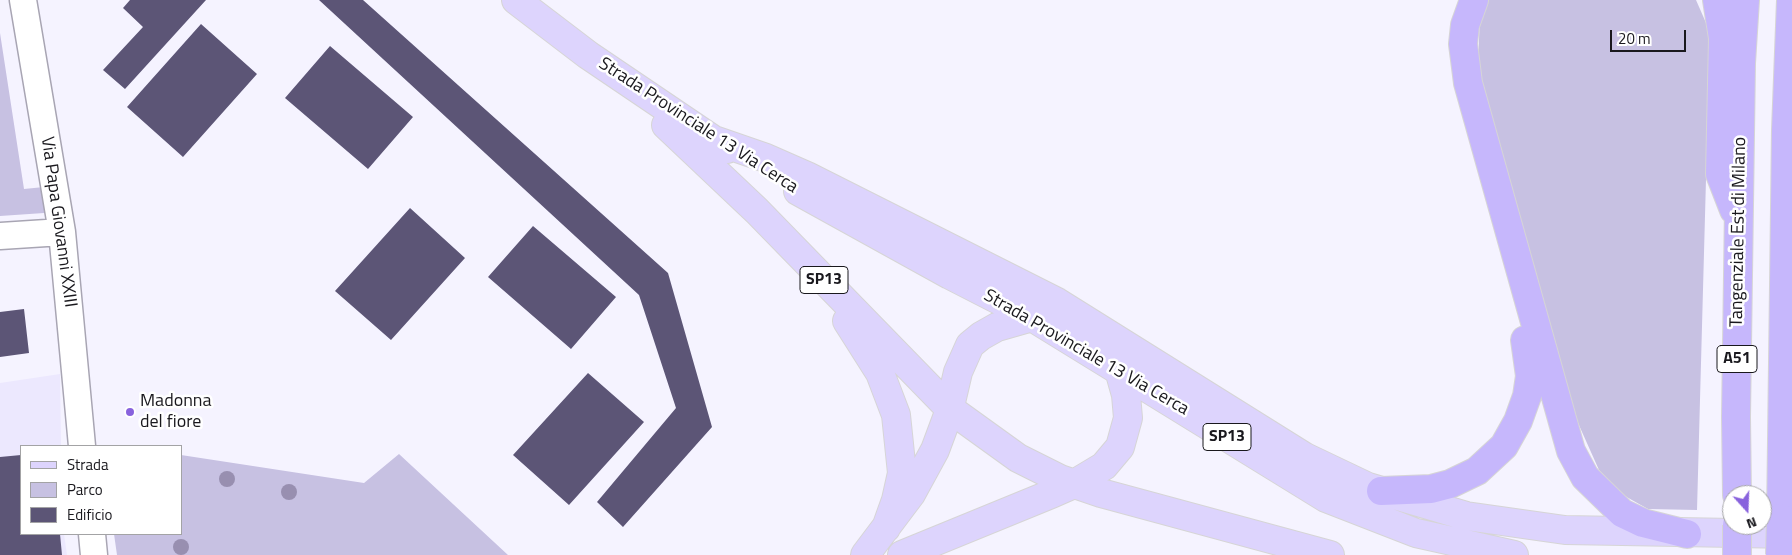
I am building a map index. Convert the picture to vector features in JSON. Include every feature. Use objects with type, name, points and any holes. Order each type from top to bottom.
[{"type":"highway","points":[[1381,491],[1441,487],[1477,472],[1504,446],[1513,433],[1529,384],[1527,348],[1452,79],[1448,47],[1457,0]]},
{"type":"highway","points":[[1474,0],[1466,25],[1463,44],[1468,83],[1571,451],[1585,478],[1622,512],[1643,523],[1687,534]]},
{"type":"highway","points":[[1717,0],[1724,38],[1720,174],[1739,223]]},
{"type":"highway","name":"Tangenziale Est di Milano","points":[[1736,485],[1741,63],[1745,0]]},
{"type":"highway","name":"A51","points":[[1780,555],[1786,526],[1791,0]]},
{"type":"highway","points":[[1737,535],[1737,555]]},
{"type":"main road","name":"SP13","points":[[516,0],[588,56]]},
{"type":"main road","name":"Strada Provinciale 13 Via Cerca","points":[[588,56],[711,139],[812,200],[1032,317],[1304,486],[1332,501],[1416,533],[1514,555]]},
{"type":"main road","name":"Strada Provinciale 13 Via Cerca","points":[[588,56],[717,172],[950,409],[1018,458],[1074,484],[1330,555]]},
{"type":"main road","points":[[711,139],[792,170],[1057,302],[1305,457],[1358,483],[1466,516],[1510,524],[1584,532],[1687,534],[1786,526]]},
{"type":"main road","points":[[789,244],[854,330],[880,374],[890,397],[900,436],[902,473],[896,500],[886,528]]},
{"type":"main road","points":[[865,555],[923,474],[935,450],[950,409],[961,362],[974,341],[997,327],[1032,317]]},
{"type":"main road","points":[[902,555],[1074,484],[1104,466],[1120,447],[1128,418],[1126,395],[1119,370]]},
{"type":"main road","points":[[1244,531],[1278,555]]},
{"type":"street","name":"Via Papa Giovanni XXIII","points":[[22,0],[62,232],[82,445]]},
{"type":"street","points":[[0,236],[62,232]]},
{"type":"street","points":[[92,535],[94,555]]},
{"type":"shaded area","points":[[60,374],[61,445],[20,445],[20,535],[64,535],[67,555],[0,555],[0,383]]},
{"type":"green space","points":[[1486,0],[1696,0],[1710,32],[1697,510],[1648,509],[1623,495],[1599,470],[1578,423],[1478,66],[1480,14]]},
{"type":"green space","points":[[0,33],[24,189],[44,187],[44,213],[0,216]]},
{"type":"green space","points":[[399,454],[508,555],[117,555],[114,535],[182,535],[182,455],[364,483]]},
{"type":"building","points":[[130,0],[206,0],[125,89],[103,70],[143,27],[123,8]]},
{"type":"building","points":[[319,0],[363,0],[668,273],[712,427],[623,527],[597,502],[676,408],[639,295]]},
{"type":"building","points":[[201,24],[257,74],[183,157],[127,107]]},
{"type":"building","points":[[330,46],[413,117],[368,169],[285,98]]},
{"type":"building","points":[[410,208],[465,258],[391,340],[335,291]]},
{"type":"building","points":[[533,226],[616,297],[571,349],[488,277]]},
{"type":"building","points":[[24,309],[29,353],[0,357],[0,312]]},
{"type":"building","points":[[588,373],[644,422],[569,505],[513,455]]},
{"type":"building","points":[[20,455],[20,535],[60,535],[62,555],[0,555],[0,457]]},
{"type":"place","name":"Madonna del fiore","points":[[130,412]]}]
